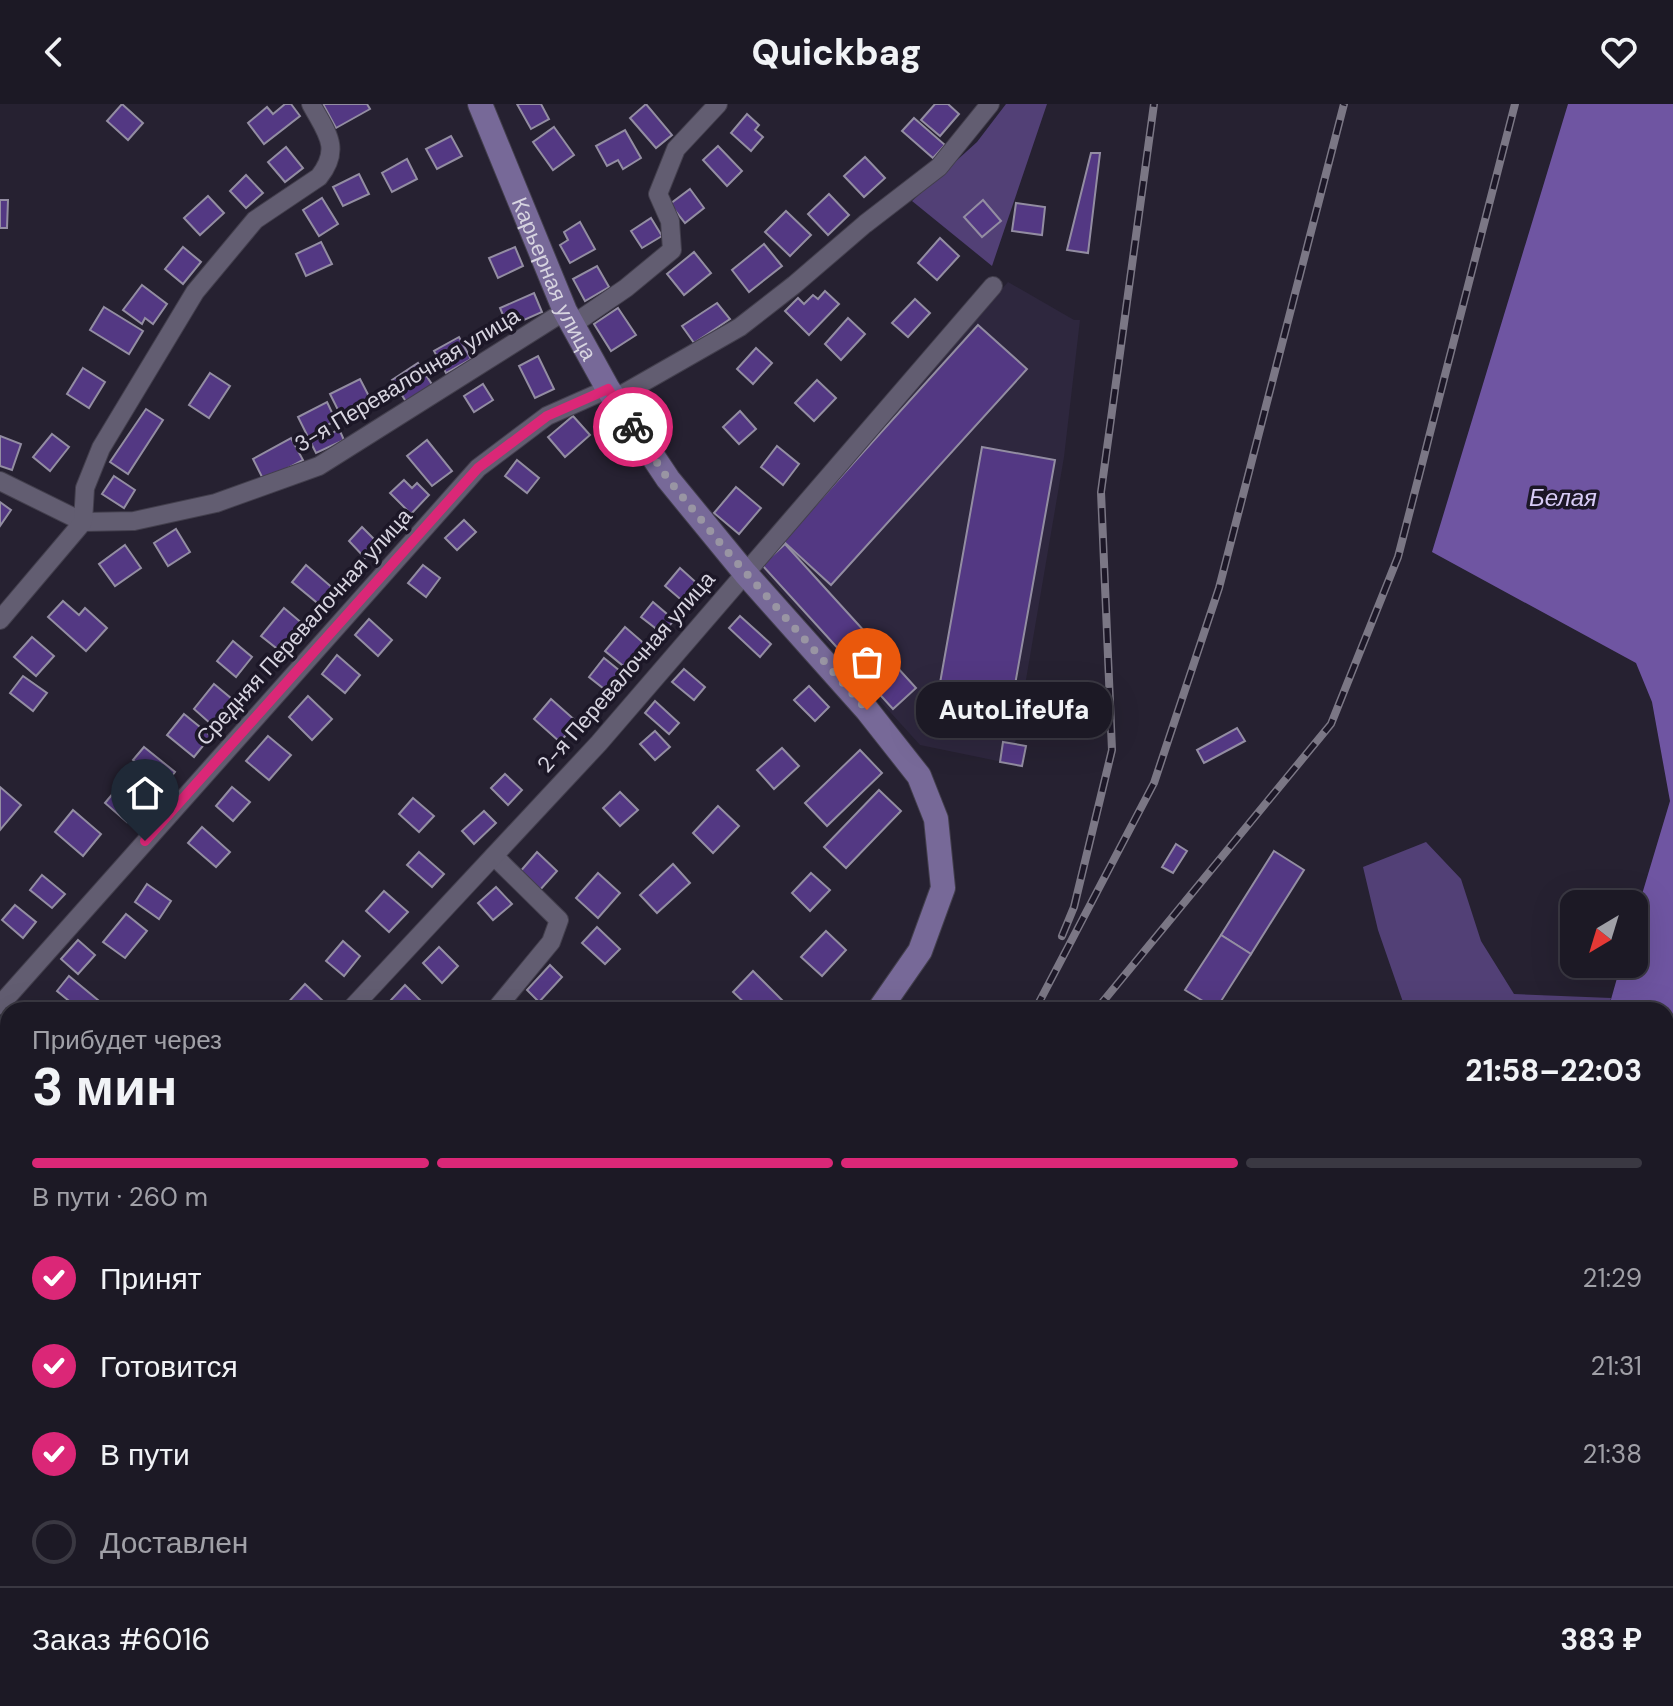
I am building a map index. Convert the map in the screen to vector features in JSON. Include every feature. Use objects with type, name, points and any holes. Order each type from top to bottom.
[{"type":"street","points":[[0,620],[83,522],[85,488],[101,448],[195,292],[255,220],[319,177],[331,157],[331,142],[311,104]]},
{"type":"street","name":"Карьерная улица","points":[[480,104],[569,318],[611,394],[668,479],[745,573],[867,710],[919,776],[936,819],[943,888],[920,951],[885,1002]]},
{"type":"street","name":"3-я Перевалочная улица","points":[[83,522],[134,521],[216,503],[319,466],[569,318],[626,288],[672,250],[670,221],[658,194],[676,149],[718,104]]},
{"type":"street","name":"Средняя Перевалочная улица","points":[[3,1002],[478,468],[547,416],[611,394],[740,327],[939,167],[990,104]]},
{"type":"street","name":"2-я Перевалочная улица","points":[[357,1002],[599,743],[993,286]]},
{"type":"street","points":[[0,481],[83,522]]},
{"type":"street","points":[[494,856],[559,920],[551,942],[502,1002]]},
{"type":"shaded area","points":[[1006,104],[1047,104],[992,266],[912,201],[977,142]]},
{"type":"shaded area","points":[[1008,282],[1074,320],[1080,320],[1064,457],[1015,744],[1026,746],[1022,766],[920,745],[758,566]]},
{"type":"shaded area","points":[[1426,842],[1461,879],[1481,941],[1514,994],[1611,998],[1610,1002],[1403,1002],[1378,930],[1363,867]]},
{"type":"water","name":"Белая","points":[[1568,104],[1673,104],[1673,1002],[1610,1002],[1617,978],[1648,978],[1648,890],[1643,890],[1670,801],[1652,702],[1636,663],[1432,552]]},
{"type":"building","points":[[122,104],[143,123],[128,140],[107,121]]},
{"type":"building","points":[[285,104],[291,104],[300,116],[264,144],[248,123],[267,107],[273,114]]},
{"type":"building","points":[[323,104],[367,104],[370,109],[336,128]]},
{"type":"building","points":[[517,104],[541,104],[549,119],[531,129]]},
{"type":"building","points":[[646,104],[672,135],[656,148],[630,118]]},
{"type":"building","points":[[935,104],[948,104],[959,114],[940,136],[921,120]]},
{"type":"building","points":[[747,114],[759,125],[755,130],[763,137],[751,151],[731,133]]},
{"type":"building","points":[[914,118],[945,145],[933,158],[902,131]]},
{"type":"building","points":[[554,127],[574,155],[553,170],[533,142]]},
{"type":"building","points":[[625,130],[641,158],[623,169],[618,160],[607,166],[596,146]]},
{"type":"building","points":[[451,136],[462,156],[437,169],[426,149]]},
{"type":"building","points":[[718,146],[742,171],[727,186],[703,160]]},
{"type":"building","points":[[286,147],[303,168],[285,182],[268,162]]},
{"type":"building","points":[[1091,153],[1100,153],[1088,253],[1067,250]]},
{"type":"building","points":[[865,157],[885,178],[864,197],[844,176]]},
{"type":"building","points":[[407,159],[417,179],[392,192],[382,173]]},
{"type":"building","points":[[359,174],[369,194],[343,206],[333,187]]},
{"type":"building","points":[[246,175],[263,193],[246,208],[230,191]]},
{"type":"building","points":[[690,189],[704,208],[685,223],[670,204]]},
{"type":"building","points":[[829,194],[849,215],[828,235],[808,214]]},
{"type":"building","points":[[208,196],[224,213],[200,235],[184,218]]},
{"type":"building","points":[[322,198],[338,224],[319,236],[303,210]]},
{"type":"building","points":[[0,200],[8,200],[7,228],[0,228]]},
{"type":"building","points":[[983,200],[1001,221],[982,237],[964,217]]},
{"type":"building","points":[[1016,203],[1045,207],[1042,235],[1012,231]]},
{"type":"building","points":[[786,211],[811,235],[790,256],[765,232]]},
{"type":"building","points":[[651,218],[662,236],[642,248],[631,231]]},
{"type":"building","points":[[580,222],[595,249],[570,263],[560,245],[568,240],[564,232]]},
{"type":"building","points":[[940,238],[959,256],[937,280],[918,263]]},
{"type":"building","points":[[321,242],[332,264],[306,276],[296,254]]},
{"type":"building","points":[[764,244],[782,266],[749,292],[732,270]]},
{"type":"building","points":[[183,247],[201,262],[183,284],[165,269]]},
{"type":"building","points":[[515,247],[523,266],[498,278],[489,258]]},
{"type":"building","points":[[694,252],[711,273],[684,295],[667,274]]},
{"type":"building","points":[[597,266],[609,287],[585,301],[573,279]]},
{"type":"building","points":[[142,285],[167,304],[153,324],[145,318],[142,324],[123,310]]},
{"type":"building","points":[[825,291],[839,304],[809,335],[785,311],[798,298],[804,304],[813,295],[818,299]]},
{"type":"building","points":[[534,293],[542,312],[508,327],[500,308]]},
{"type":"building","points":[[915,299],[930,313],[908,337],[892,323]]},
{"type":"building","points":[[717,303],[730,319],[694,343],[682,326]]},
{"type":"building","points":[[104,307],[143,331],[129,354],[90,330]]},
{"type":"building","points":[[618,308],[636,335],[611,351],[594,324]]},
{"type":"building","points":[[848,318],[865,334],[841,360],[825,344]]},
{"type":"building","points":[[978,325],[1027,369],[831,585],[783,541]]},
{"type":"building","points":[[459,337],[471,359],[446,373],[434,351]]},
{"type":"building","points":[[756,348],[772,363],[753,384],[737,369]]},
{"type":"building","points":[[538,356],[554,389],[535,398],[519,366]]},
{"type":"building","points":[[418,363],[433,386],[407,403],[392,380]]},
{"type":"building","points":[[83,368],[105,382],[89,408],[67,394]]},
{"type":"building","points":[[210,373],[230,386],[209,418],[189,405]]},
{"type":"building","points":[[360,379],[373,404],[343,420],[330,394]]},
{"type":"building","points":[[817,380],[836,398],[814,421],[795,403]]},
{"type":"building","points":[[483,384],[493,400],[474,412],[464,396]]},
{"type":"building","points":[[327,402],[336,421],[325,426],[329,435],[339,429],[344,440],[316,453],[298,417]]},
{"type":"building","points":[[146,409],[163,420],[128,474],[110,462]]},
{"type":"building","points":[[740,411],[756,429],[739,444],[723,427]]},
{"type":"building","points":[[573,416],[590,435],[565,457],[548,437]]},
{"type":"building","points":[[52,434],[69,447],[50,471],[33,457]]},
{"type":"building","points":[[0,436],[21,444],[12,470],[0,466]]},
{"type":"building","points":[[291,438],[303,460],[264,481],[253,459]]},
{"type":"building","points":[[427,440],[452,471],[432,486],[407,456]]},
{"type":"building","points":[[777,446],[799,464],[783,485],[761,467]]},
{"type":"building","points":[[982,447],[1055,460],[1013,696],[940,683]]},
{"type":"building","points":[[517,460],[539,478],[527,493],[505,476]]},
{"type":"building","points":[[114,476],[135,490],[124,508],[102,494]]},
{"type":"building","points":[[404,480],[412,488],[417,483],[429,495],[411,514],[390,493]]},
{"type":"building","points":[[736,487],[761,508],[739,534],[714,513]]},
{"type":"building","points":[[0,502],[11,510],[0,526]]},
{"type":"building","points":[[464,520],[476,532],[457,550],[445,538]]},
{"type":"building","points":[[362,527],[379,544],[365,558],[349,541]]},
{"type":"building","points":[[176,529],[190,552],[168,566],[154,543]]},
{"type":"building","points":[[785,544],[916,688],[893,709],[762,565]]},
{"type":"building","points":[[125,545],[141,568],[115,586],[99,564]]},
{"type":"building","points":[[306,565],[335,590],[321,606],[292,582]]},
{"type":"building","points":[[423,565],[440,578],[426,597],[408,583]]},
{"type":"building","points":[[680,568],[700,586],[685,603],[665,586]]},
{"type":"building","points":[[63,601],[79,615],[85,608],[107,628],[86,651],[48,617]]},
{"type":"building","points":[[653,602],[674,620],[663,634],[641,617]]},
{"type":"building","points":[[284,608],[303,624],[280,651],[261,636]]},
{"type":"building","points":[[740,616],[771,644],[760,657],[729,628]]},
{"type":"building","points":[[369,619],[392,640],[378,656],[355,635]]},
{"type":"building","points":[[625,627],[647,646],[627,669],[605,651]]},
{"type":"building","points":[[32,637],[54,656],[36,676],[14,657]]},
{"type":"building","points":[[233,641],[252,657],[236,677],[217,661]]},
{"type":"building","points":[[337,655],[360,675],[345,693],[322,674]]},
{"type":"building","points":[[604,658],[620,671],[617,675],[624,681],[613,696],[589,677]]},
{"type":"building","points":[[684,669],[705,687],[694,700],[672,682]]},
{"type":"building","points":[[23,676],[47,693],[33,711],[10,693]]},
{"type":"building","points":[[214,684],[232,699],[211,724],[194,709]]},
{"type":"building","points":[[809,686],[829,707],[815,721],[794,700]]},
{"type":"building","points":[[308,696],[332,719],[312,740],[289,717]]},
{"type":"building","points":[[551,699],[577,722],[560,742],[534,719]]},
{"type":"building","points":[[655,701],[679,723],[669,734],[645,713]]},
{"type":"building","points":[[184,714],[211,736],[194,757],[167,735]]},
{"type":"building","points":[[1237,728],[1245,741],[1204,763],[1197,750]]},
{"type":"building","points":[[655,731],[670,747],[655,760],[640,744]]},
{"type":"building","points":[[268,736],[291,755],[269,780],[246,761]]},
{"type":"building","points":[[1003,742],[1026,746],[1022,766],[1000,762]]},
{"type":"building","points":[[144,747],[175,772],[164,786],[133,760]]},
{"type":"building","points":[[782,748],[799,766],[774,789],[757,770]]},
{"type":"building","points":[[860,750],[882,773],[827,826],[805,803]]},
{"type":"building","points":[[505,774],[522,790],[508,805],[491,788]]},
{"type":"building","points":[[120,785],[143,805],[127,822],[105,803]]},
{"type":"building","points":[[0,787],[21,805],[0,830]]},
{"type":"building","points":[[232,787],[250,802],[233,821],[216,806]]},
{"type":"building","points":[[879,790],[901,811],[846,868],[824,847]]},
{"type":"building","points":[[620,792],[638,810],[620,826],[603,808]]},
{"type":"building","points":[[413,798],[434,816],[419,832],[399,814]]},
{"type":"building","points":[[718,806],[739,826],[713,853],[693,833]]},
{"type":"building","points":[[73,810],[101,834],[83,856],[55,832]]},
{"type":"building","points":[[484,811],[496,823],[474,844],[462,831]]},
{"type":"building","points":[[202,827],[230,852],[216,867],[188,843]]},
{"type":"building","points":[[1176,844],[1187,851],[1173,873],[1162,867]]},
{"type":"building","points":[[1274,851],[1304,870],[1251,954],[1221,935]]},
{"type":"building","points":[[419,852],[444,874],[432,887],[407,865]]},
{"type":"building","points":[[537,852],[557,871],[539,891],[519,873]]},
{"type":"building","points":[[673,864],[690,883],[657,913],[640,895]]},
{"type":"building","points":[[598,873],[620,893],[598,918],[576,898]]},
{"type":"building","points":[[811,873],[830,890],[810,911],[792,893]]},
{"type":"building","points":[[42,875],[65,894],[52,908],[30,890]]},
{"type":"building","points":[[147,884],[171,901],[159,919],[135,902]]},
{"type":"building","points":[[496,887],[512,904],[493,920],[478,903]]},
{"type":"building","points":[[384,891],[408,912],[389,932],[366,911]]},
{"type":"building","points":[[15,905],[36,922],[23,938],[2,920]]},
{"type":"building","points":[[126,914],[147,931],[125,958],[103,942]]},
{"type":"building","points":[[597,927],[620,949],[605,964],[582,943]]},
{"type":"building","points":[[826,931],[846,950],[822,976],[801,957]]},
{"type":"building","points":[[1221,935],[1251,954],[1220,1002],[1205,1002],[1185,990]]},
{"type":"building","points":[[78,940],[95,955],[78,974],[61,959]]},
{"type":"building","points":[[343,941],[360,956],[344,976],[326,961]]},
{"type":"building","points":[[439,947],[458,966],[442,983],[423,963]]},
{"type":"building","points":[[550,965],[562,977],[539,1002],[527,990]]},
{"type":"building","points":[[753,971],[782,1000],[744,1002],[733,992]]},
{"type":"building","points":[[69,976],[100,1002],[70,1002],[57,991]]},
{"type":"building","points":[[305,984],[322,1000],[320,1002],[289,1002]]},
{"type":"building","points":[[405,985],[422,1002],[393,1002],[391,1000]]},
{"type":"railway","points":[[1062,936],[1074,907],[1112,750],[1101,492],[1154,104]]},
{"type":"railway","points":[[1039,1002],[1154,783],[1219,588],[1344,104]]},
{"type":"railway","points":[[1103,1002],[1331,724],[1398,557],[1515,104]]},
{"type":"way so far","points":[[633,427],[668,479],[725,549],[867,710]]},
{"type":"place","name":"AutoLifeUfa","points":[[867,710]]},
{"type":"route","points":[[145,841],[478,468],[547,416],[608,389],[633,427]]}]
